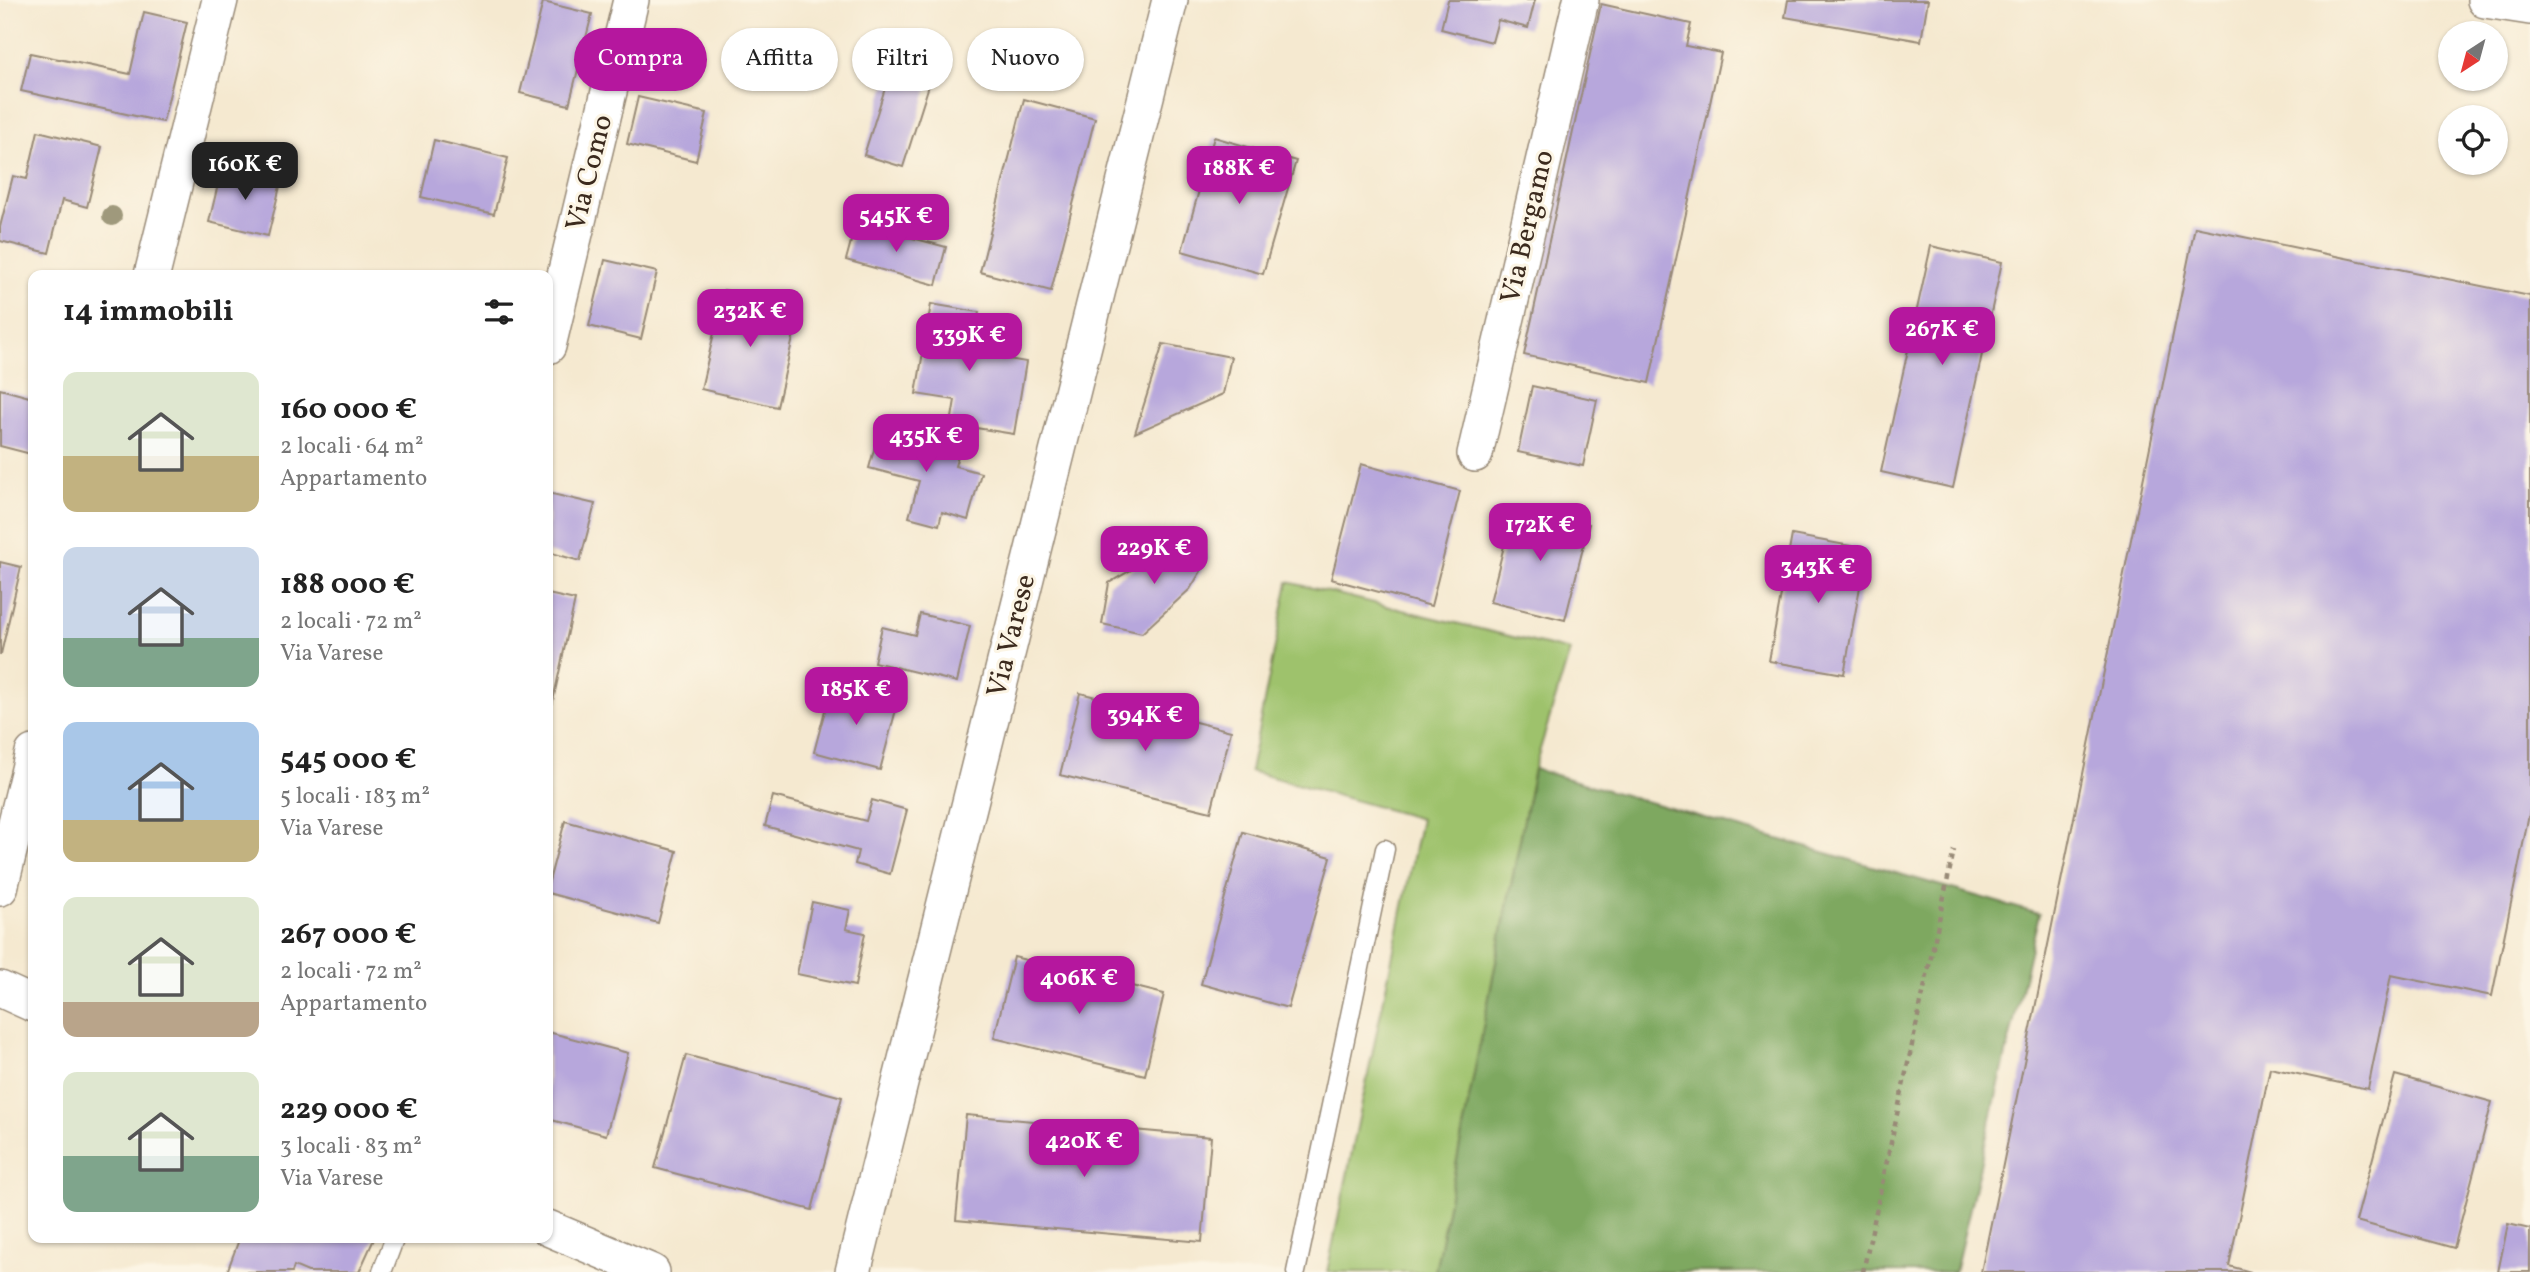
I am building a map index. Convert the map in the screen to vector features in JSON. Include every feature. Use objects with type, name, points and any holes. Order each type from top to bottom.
[{"type":"street","points":[[153,270],[220,0]]},
{"type":"street","name":"Via Como","points":[[553,325],[631,0]]},
{"type":"street","name":"Via Varese","points":[[853,1272],[1170,0]]},
{"type":"street","name":"Via Bergamo","points":[[1475,454],[1581,0]]},
{"type":"street","points":[[2485,0],[2530,7]]},
{"type":"street","points":[[0,888],[28,773]]},
{"type":"street","points":[[0,989],[28,1002]]},
{"type":"street","points":[[553,1230],[652,1272]]},
{"type":"lane","points":[[1296,1272],[1385,849]]},
{"type":"lane","points":[[382,1272],[393,1243]]},
{"type":"path","points":[[1863,1272],[1954,850]]},
{"type":"green space","points":[[1288,582],[1570,651],[1534,769],[1435,1272],[1327,1272],[1421,819],[1250,771]]},
{"type":"green space","points":[[1534,769],[2039,914],[1955,1272],[1435,1272]]},
{"type":"building","points":[[1448,0],[1535,0],[1528,28],[1498,20],[1492,42],[1441,29]]},
{"type":"building","points":[[1788,0],[1928,0],[1921,41],[1785,17]]},
{"type":"building","points":[[543,2],[592,14],[588,28],[574,28],[574,85],[569,105],[520,93]]},
{"type":"building","points":[[1601,4],[1691,24],[1686,46],[1721,53],[1649,383],[1524,355]]},
{"type":"building","points":[[144,12],[187,22],[163,122],[21,91],[30,53],[130,74]]},
{"type":"building","points":[[884,91],[927,91],[903,167],[864,155]]},
{"type":"building","points":[[638,97],[707,113],[696,161],[627,144]]},
{"type":"building","points":[[1024,99],[1095,118],[1051,291],[980,272]]},
{"type":"building","points":[[38,131],[102,147],[87,207],[62,200],[49,253],[0,241],[0,227],[13,176],[27,179]]},
{"type":"building","points":[[1214,137],[1296,161],[1263,274],[1182,251]]},
{"type":"building","points":[[434,140],[508,158],[494,214],[421,197]]},
{"type":"building","points":[[222,168],[281,182],[268,236],[209,222]]},
{"type":"building","points":[[856,223],[946,247],[936,285],[846,260]]},
{"type":"building","points":[[2195,227],[2530,296],[2530,810],[2492,996],[2391,975],[2368,1089],[2270,1068],[2229,1266],[2251,1272],[1981,1272]]},
{"type":"building","points":[[1931,246],[2002,262],[1953,488],[1881,472]]},
{"type":"building","points":[[605,260],[657,272],[641,339],[589,326]]},
{"type":"building","points":[[724,290],[800,308],[777,407],[701,389]]},
{"type":"building","points":[[931,304],[979,312],[972,353],[1026,362],[1014,434],[951,424],[955,400],[916,394]]},
{"type":"building","points":[[1163,344],[1231,357],[1223,394],[1135,433]]},
{"type":"building","points":[[1532,386],[1597,400],[1583,466],[1518,452]]},
{"type":"building","points":[[0,389],[28,397],[28,453],[0,446]]},
{"type":"building","points":[[882,421],[924,432],[921,445],[958,456],[955,466],[981,473],[968,520],[942,512],[939,525],[909,517],[919,481],[869,468]]},
{"type":"building","points":[[1361,464],[1460,491],[1431,606],[1331,579]]},
{"type":"building","points":[[553,494],[595,504],[580,561],[553,553]]},
{"type":"building","points":[[1514,506],[1589,524],[1565,620],[1490,602]]},
{"type":"building","points":[[1198,531],[1209,558],[1190,589],[1142,633],[1102,624],[1109,583]]},
{"type":"building","points":[[1792,535],[1867,549],[1844,674],[1769,661]]},
{"type":"building","points":[[0,562],[21,567],[1,654],[0,654]]},
{"type":"building","points":[[553,595],[575,600],[553,701]]},
{"type":"building","points":[[920,614],[970,626],[957,682],[874,662],[882,627],[915,635]]},
{"type":"building","points":[[832,684],[898,702],[880,770],[814,752]]},
{"type":"building","points":[[1080,693],[1231,731],[1211,812],[1060,775]]},
{"type":"building","points":[[773,796],[866,821],[872,800],[907,810],[890,874],[855,864],[858,851],[765,826]]},
{"type":"building","points":[[565,821],[677,851],[658,923],[553,894],[553,866]]},
{"type":"building","points":[[1243,832],[1331,857],[1288,1008],[1201,984]]},
{"type":"building","points":[[812,902],[850,910],[846,929],[865,933],[855,986],[797,974]]},
{"type":"building","points":[[1014,957],[1164,994],[1145,1075],[994,1038]]},
{"type":"building","points":[[553,1033],[628,1053],[606,1135],[553,1120]]},
{"type":"building","points":[[686,1055],[842,1097],[812,1210],[655,1168]]},
{"type":"building","points":[[2395,1075],[2492,1102],[2454,1248],[2356,1221]]},
{"type":"building","points":[[966,1115],[1211,1137],[1202,1242],[956,1220]]},
{"type":"building","points":[[2508,1224],[2530,1229],[2530,1272],[2498,1272]]},
{"type":"building","points":[[238,1243],[372,1243],[359,1272],[308,1272],[294,1266],[292,1272],[227,1272]]}]
